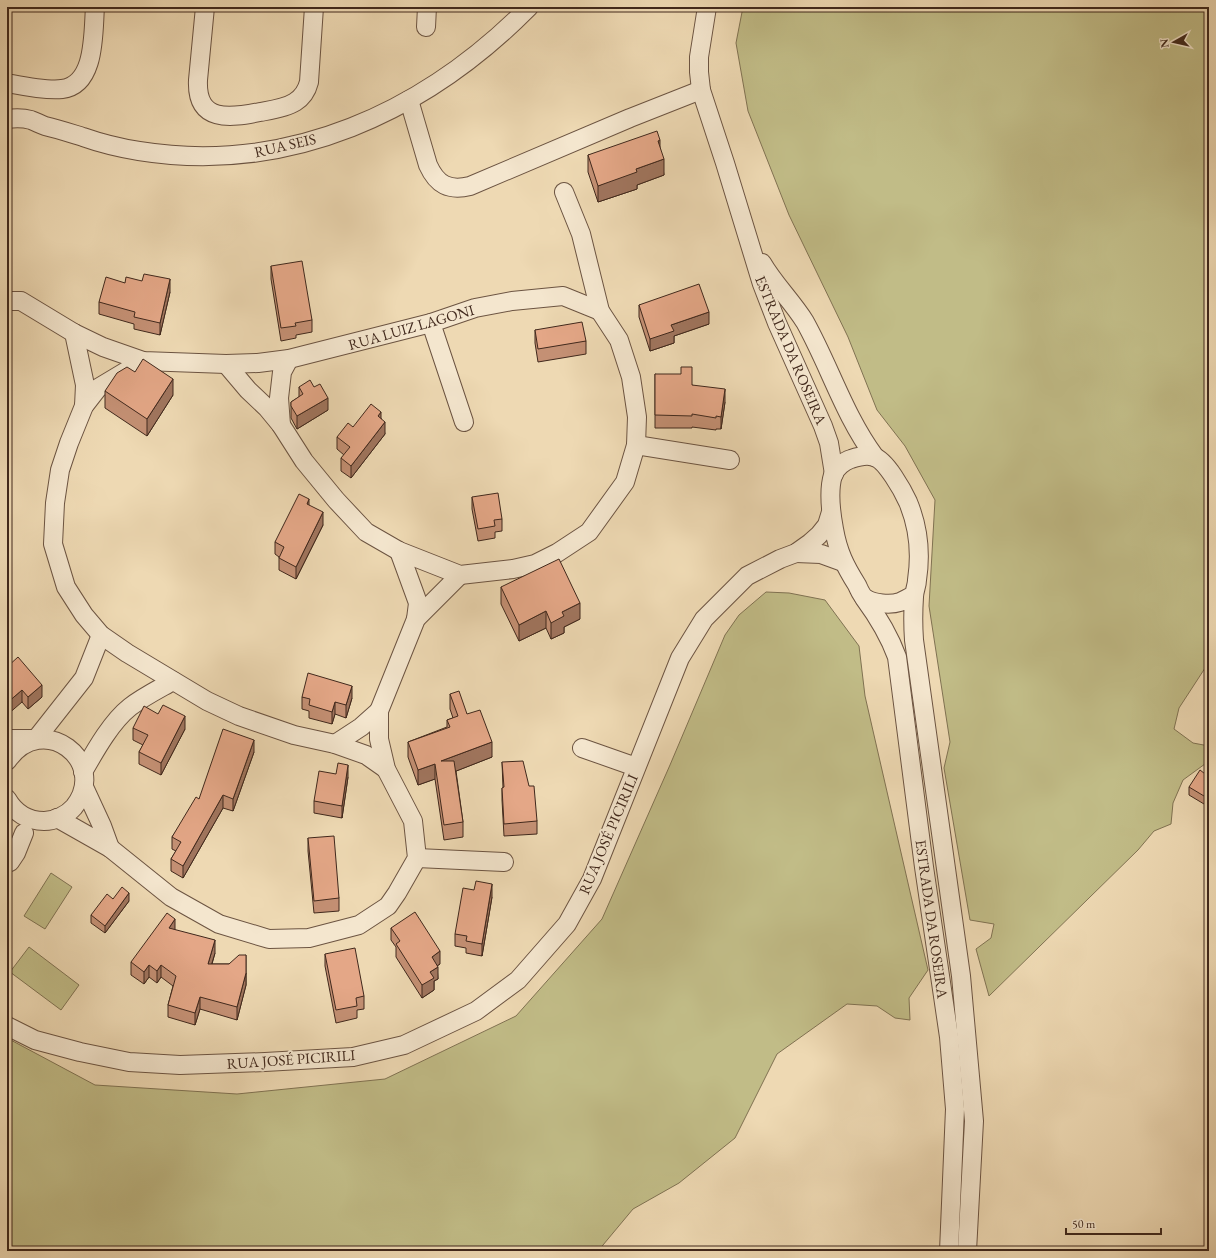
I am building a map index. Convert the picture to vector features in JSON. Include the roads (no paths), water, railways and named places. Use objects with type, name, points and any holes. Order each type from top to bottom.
[{"type":"street","points":[[7,83],[56,89],[70,87],[76,84],[85,74],[90,60],[95,7]]},
{"type":"street","points":[[205,7],[198,80],[200,97],[209,111],[219,116],[236,117],[290,105],[296,102],[304,94],[309,82],[314,7]]},
{"type":"street","points":[[426,27],[427,7]]},
{"type":"street","name":"RUA SEIS","points":[[7,119],[30,119],[43,125],[85,138],[137,151],[166,155],[227,156],[280,148],[345,130],[370,120],[409,100],[446,78],[490,44],[529,7]]},
{"type":"street","name":"ESTRADA DA ROSEIRA","points":[[707,7],[699,57],[701,90],[725,163],[753,257],[774,316],[823,426],[829,443],[834,474],[831,496],[831,512],[836,538],[843,562],[864,598],[878,617],[891,640],[897,657],[924,867],[949,1036],[955,1109],[949,1251]]},
{"type":"street","points":[[409,100],[432,175],[440,183],[454,188],[462,188],[701,90]]},
{"type":"street","points":[[226,364],[281,425],[304,461],[336,500],[366,532],[399,551],[460,575],[513,569],[535,564],[557,553],[589,532],[625,482],[636,445],[637,418],[630,377],[619,340],[600,311],[594,294],[581,234],[564,192]]},
{"type":"street","name":"ESTRADA DA ROSEIRA","points":[[744,226],[767,272],[791,302],[805,323],[862,440],[875,457],[888,469],[899,485],[914,519],[918,539],[919,560],[918,580],[914,595],[914,640],[961,976],[973,1114],[971,1190],[967,1251]]},
{"type":"street","name":"RUA LUIZ LAGONI","points":[[7,301],[21,301],[74,333],[103,347],[143,361],[226,364],[258,363],[289,359],[431,323],[475,308],[512,301],[563,296],[600,311]]},
{"type":"street","points":[[431,323],[464,422]]},
{"type":"street","points":[[74,333],[86,385],[84,406]]},
{"type":"street","points":[[281,425],[279,398],[282,372],[289,359]]},
{"type":"street","points":[[143,361],[98,388],[84,406],[69,443],[60,470],[55,503],[54,544],[66,587],[84,615],[101,635],[207,701],[239,716],[294,735],[335,744],[366,755],[386,769]]},
{"type":"street","points":[[636,445],[730,460]]},
{"type":"street","points":[[834,474],[842,464],[848,460],[864,456],[875,457]]},
{"type":"street","points":[[796,553],[819,535],[826,525],[831,512]]},
{"type":"street","points":[[57,818],[110,848],[171,897],[219,924],[269,939],[309,938],[359,925],[388,906],[417,858],[413,821],[386,769],[379,739],[379,711],[416,619],[418,603],[399,551]]},
{"type":"street","points":[[796,553],[821,554],[843,562]]},
{"type":"street","name":"RUA JOSÉ PICIRILI","points":[[7,1026],[35,1040],[80,1052],[129,1062],[180,1065],[353,1057],[404,1045],[476,1011],[518,980],[567,924],[592,879],[680,658],[704,619],[747,576],[780,559],[796,553]]},
{"type":"street","points":[[416,619],[460,575]]},
{"type":"street","points":[[864,598],[876,602],[887,603],[899,602],[914,595]]},
{"type":"street","points":[[7,761],[14,751],[24,744],[36,739],[84,678],[101,635]]},
{"type":"street","points":[[7,840],[29,826],[57,818],[70,811],[79,800],[83,780],[94,752],[109,730],[130,707],[173,681]]},
{"type":"street","points":[[335,744],[361,727],[379,711]]},
{"type":"street","points":[[7,739],[48,739],[61,743],[71,750],[79,760],[83,780],[110,848]]},
{"type":"street","points":[[582,748],[636,767]]},
{"type":"street","points":[[7,799],[17,812],[23,816],[29,826]]},
{"type":"street","points":[[7,863],[10,862],[16,853],[29,826]]},
{"type":"street","points":[[417,858],[504,862]]}]
